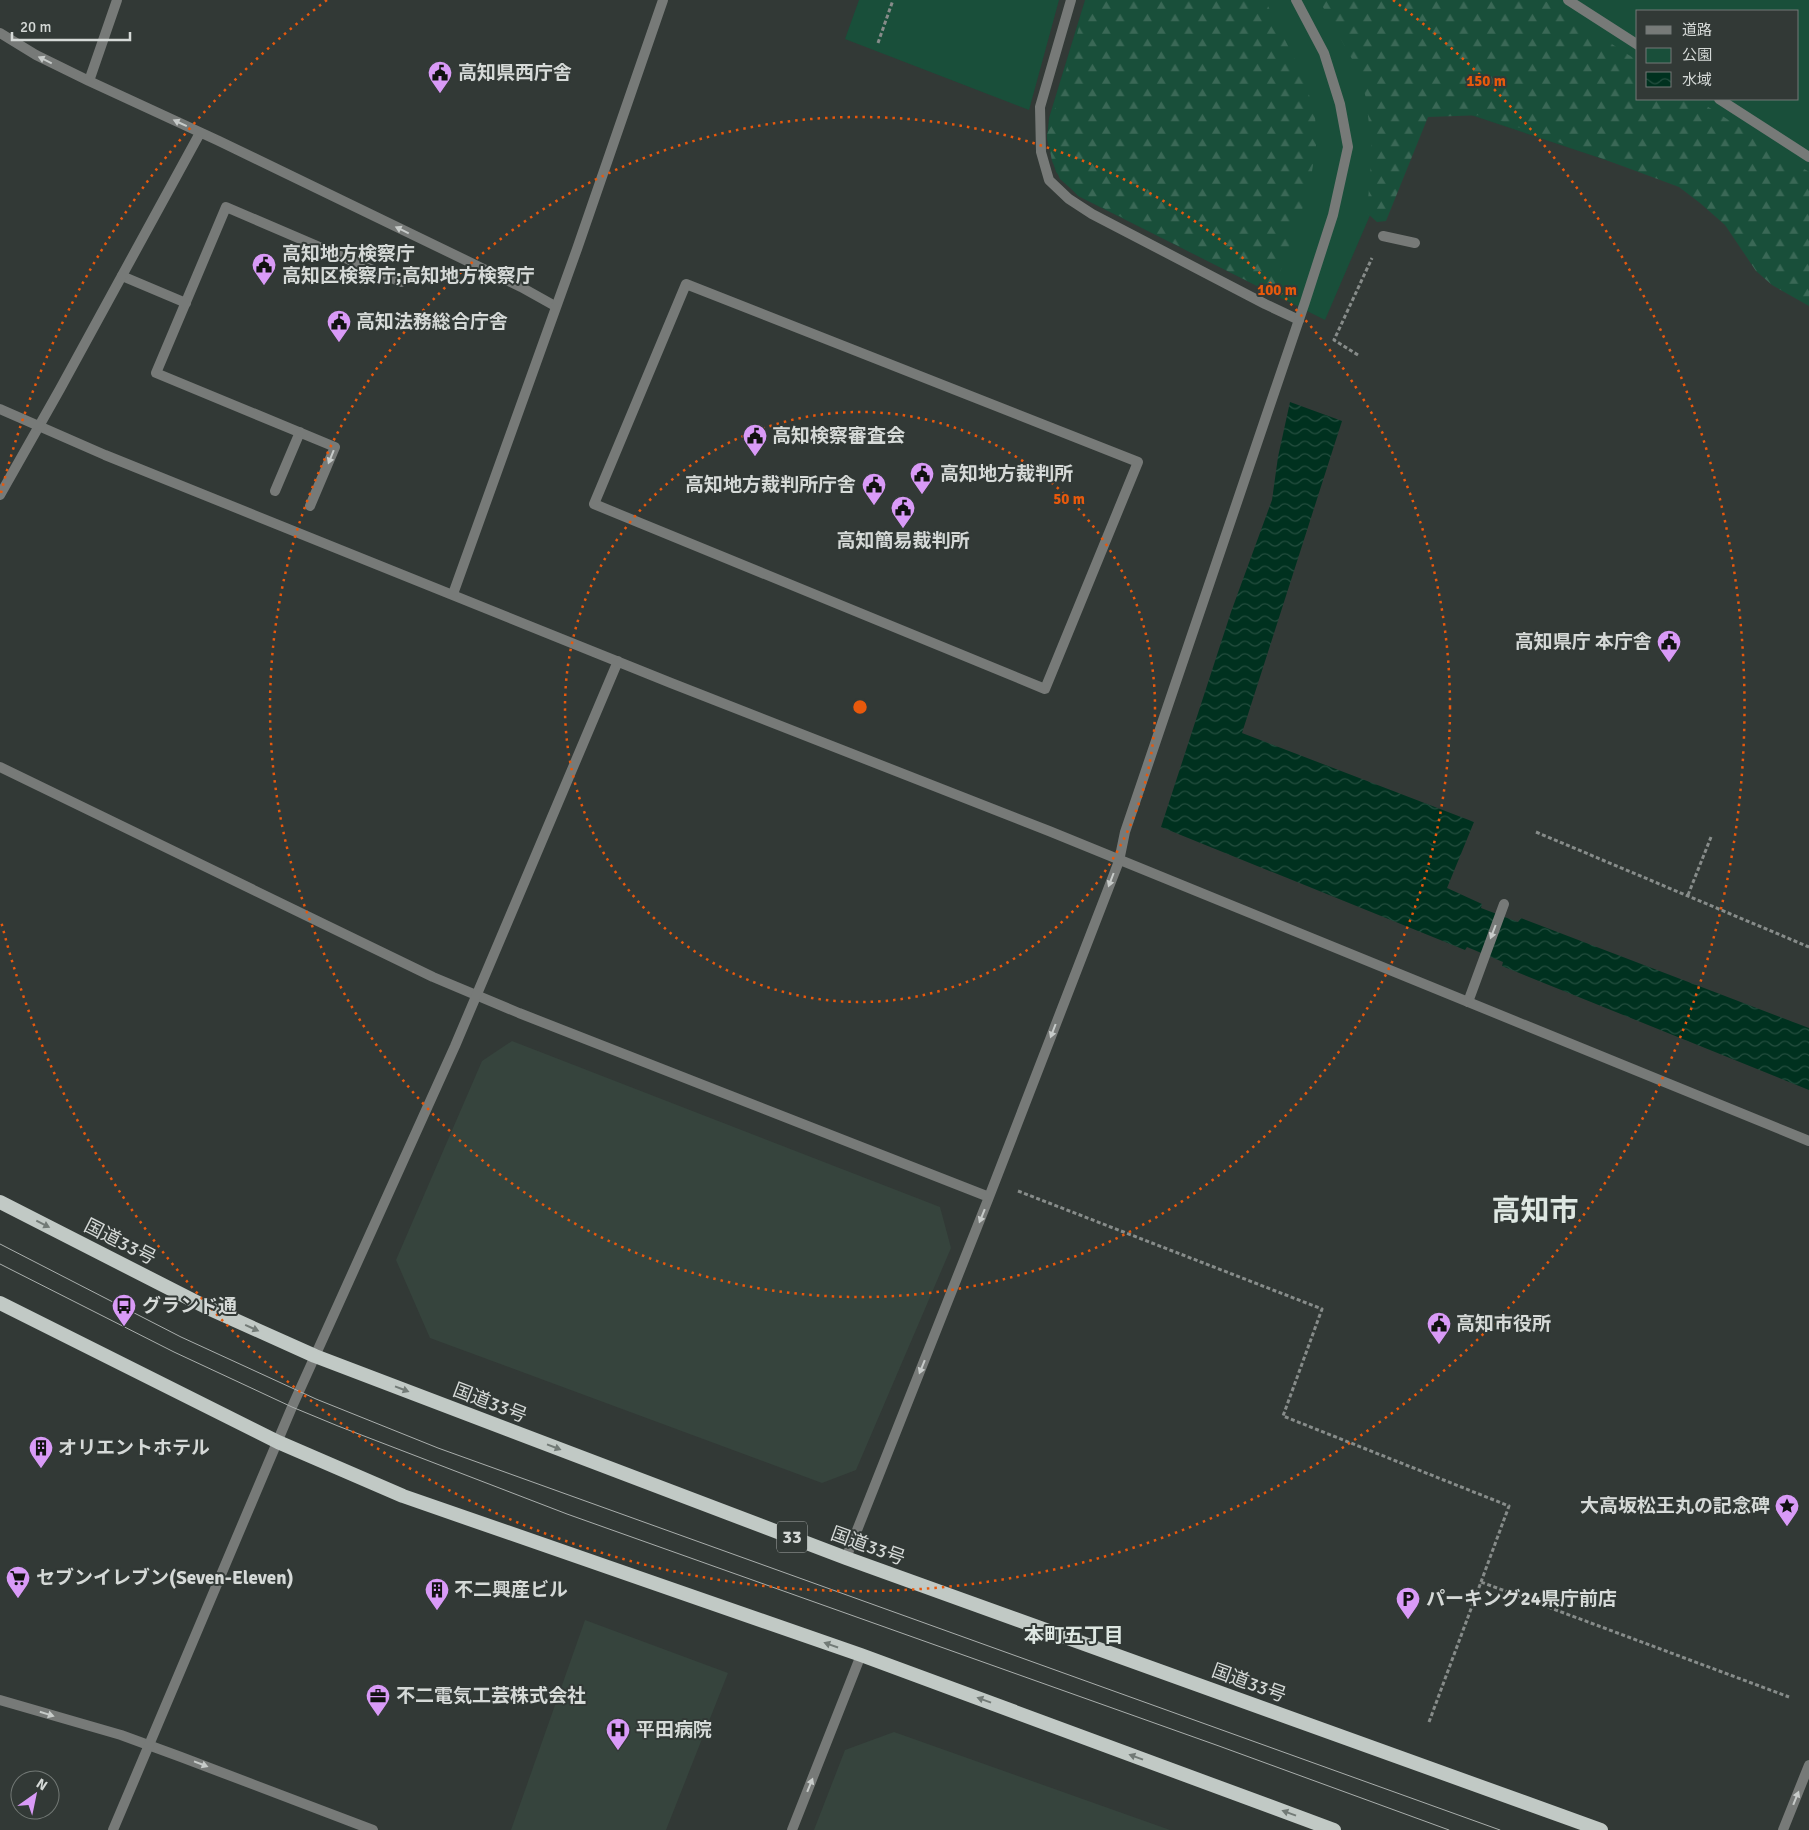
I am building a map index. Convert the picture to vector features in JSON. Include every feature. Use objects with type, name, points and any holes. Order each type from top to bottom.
[{"type":"highway","name":"国道33号","points":[[0,1202],[206,1307],[315,1356],[846,1558],[1600,1830]]},
{"type":"highway","points":[[0,1303],[278,1442],[403,1496],[861,1655],[1334,1830]]},
{"type":"street","points":[[89,81],[117,0]]},
{"type":"street","points":[[453,594],[580,240],[663,0]]},
{"type":"street","points":[[1071,0],[1040,108],[1041,152],[1049,180],[1069,199],[1092,214],[1299,320]]},
{"type":"street","points":[[846,1558],[989,1197],[1118,861],[1130,816],[1333,216],[1348,147],[1340,104],[1324,53],[1296,0]]},
{"type":"street","points":[[1568,0],[1636,45]]},
{"type":"street","points":[[0,34],[36,55],[89,81],[504,279],[555,306]]},
{"type":"street","points":[[1722,100],[1809,157]]},
{"type":"street","points":[[0,495],[200,133]]},
{"type":"street","points":[[310,506],[335,447],[156,373],[226,206],[401,282]]},
{"type":"street","points":[[1382,236],[1415,243]]},
{"type":"street","points":[[122,276],[186,303]]},
{"type":"street","points":[[686,284],[1138,462],[1046,689],[878,621],[594,504],[686,284]]},
{"type":"street","points":[[0,408],[105,455],[1049,832],[1809,1141]]},
{"type":"street","points":[[275,491],[300,432]]},
{"type":"street","points":[[113,1830],[315,1356],[476,994],[618,661]]},
{"type":"street","points":[[0,767],[433,976],[610,1049],[989,1197]]},
{"type":"street","points":[[1468,1002],[1504,904]]},
{"type":"street","points":[[792,1830],[861,1655]]},
{"type":"street","points":[[0,1700],[121,1736],[373,1830]]},
{"type":"street","points":[[1782,1830],[1809,1765]]},
{"type":"path","points":[[878,43],[893,0]]},
{"type":"path","points":[[1358,355],[1334,340],[1382,236]]},
{"type":"path","points":[[1536,832],[1809,946]]},
{"type":"path","points":[[1688,895],[1710,837]]},
{"type":"path","points":[[1015,1190],[1322,1309],[1284,1416],[1509,1506],[1429,1722]]},
{"type":"path","points":[[1481,1582],[1789,1697]]},
{"type":"shaded area","points":[[512,1041],[940,1207],[951,1248],[856,1470],[822,1483],[430,1338],[396,1260],[482,1061]]},
{"type":"shaded area","name":"平田病院","points":[[585,1620],[728,1673],[666,1830],[511,1830]]},
{"type":"shaded area","points":[[894,1732],[1170,1830],[814,1830],[845,1750]]},
{"type":"green space","points":[[859,0],[1059,0],[1029,110],[845,39]]},
{"type":"green space","points":[[1085,0],[1809,0],[1809,286],[1693,189],[1429,101],[1371,213],[1325,320],[1078,196],[1056,172],[1047,139],[1049,118]]},
{"type":"green space","points":[[1087,0],[1265,0],[1299,68],[1315,111],[1316,146],[1309,190],[1275,287],[1269,292],[1078,195],[1060,179],[1052,161],[1047,135]]},
{"type":"green space","points":[[1319,0],[1544,0],[1636,60],[1636,100],[1698,100],[1809,172],[1809,306],[1772,285],[1756,271],[1725,225],[1679,187],[1485,115],[1428,117],[1386,221],[1377,222],[1367,213],[1372,151],[1366,98],[1357,68]]},
{"type":"water","points":[[1290,402],[1342,421],[1242,733],[1474,822],[1447,888],[1482,904],[1481,908],[1518,922],[1521,918],[1809,1028],[1809,1090],[1502,966],[1503,962],[1467,947],[1465,950],[1161,827],[1231,612],[1272,500],[1278,457]]},
{"type":"tram line","points":[[0,1244],[181,1337],[316,1399],[438,1448],[1500,1830]]},
{"type":"tram line","points":[[0,1264],[174,1352],[292,1407],[338,1426],[567,1514],[1219,1746],[1449,1830]]},
{"type":"place","name":"高知県西庁舎","points":[[440,94]]},
{"type":"place","name":"高知地方検察庁 高知区検察庁;高知地方検察庁","points":[[264,286]]},
{"type":"place","name":"高知法務総合庁舎","points":[[339,343]]},
{"type":"place","name":"高知検察審査会","points":[[755,457]]},
{"type":"place","name":"高知地方裁判所","points":[[922,495]]},
{"type":"place","name":"高知地方裁判所庁舎","points":[[874,506]]},
{"type":"place","name":"高知簡易裁判所","points":[[903,529]]},
{"type":"place","name":"高知県庁 本庁舎","points":[[1669,663]]},
{"type":"place","name":"グランド通","points":[[124,1327]]},
{"type":"place","name":"高知市役所","points":[[1439,1345]]},
{"type":"place","name":"オリエントホテル","points":[[41,1469]]},
{"type":"place","name":"大高坂松王丸の記念碑","points":[[1787,1527]]},
{"type":"place","name":"セブンイレブン(Seven-Eleven)","points":[[18,1599]]},
{"type":"place","name":"不二興産ビル","points":[[437,1611]]},
{"type":"place","name":"パーキング24県庁前店","points":[[1408,1620]]},
{"type":"place","name":"不二電気工芸株式会社","points":[[378,1717]]},
{"type":"place","name":"平田病院","points":[[618,1751]]},
{"type":"district","name":"高知市","points":[[1535,1210]]},
{"type":"district","name":"本町五丁目","points":[[1074,1635]]}]
